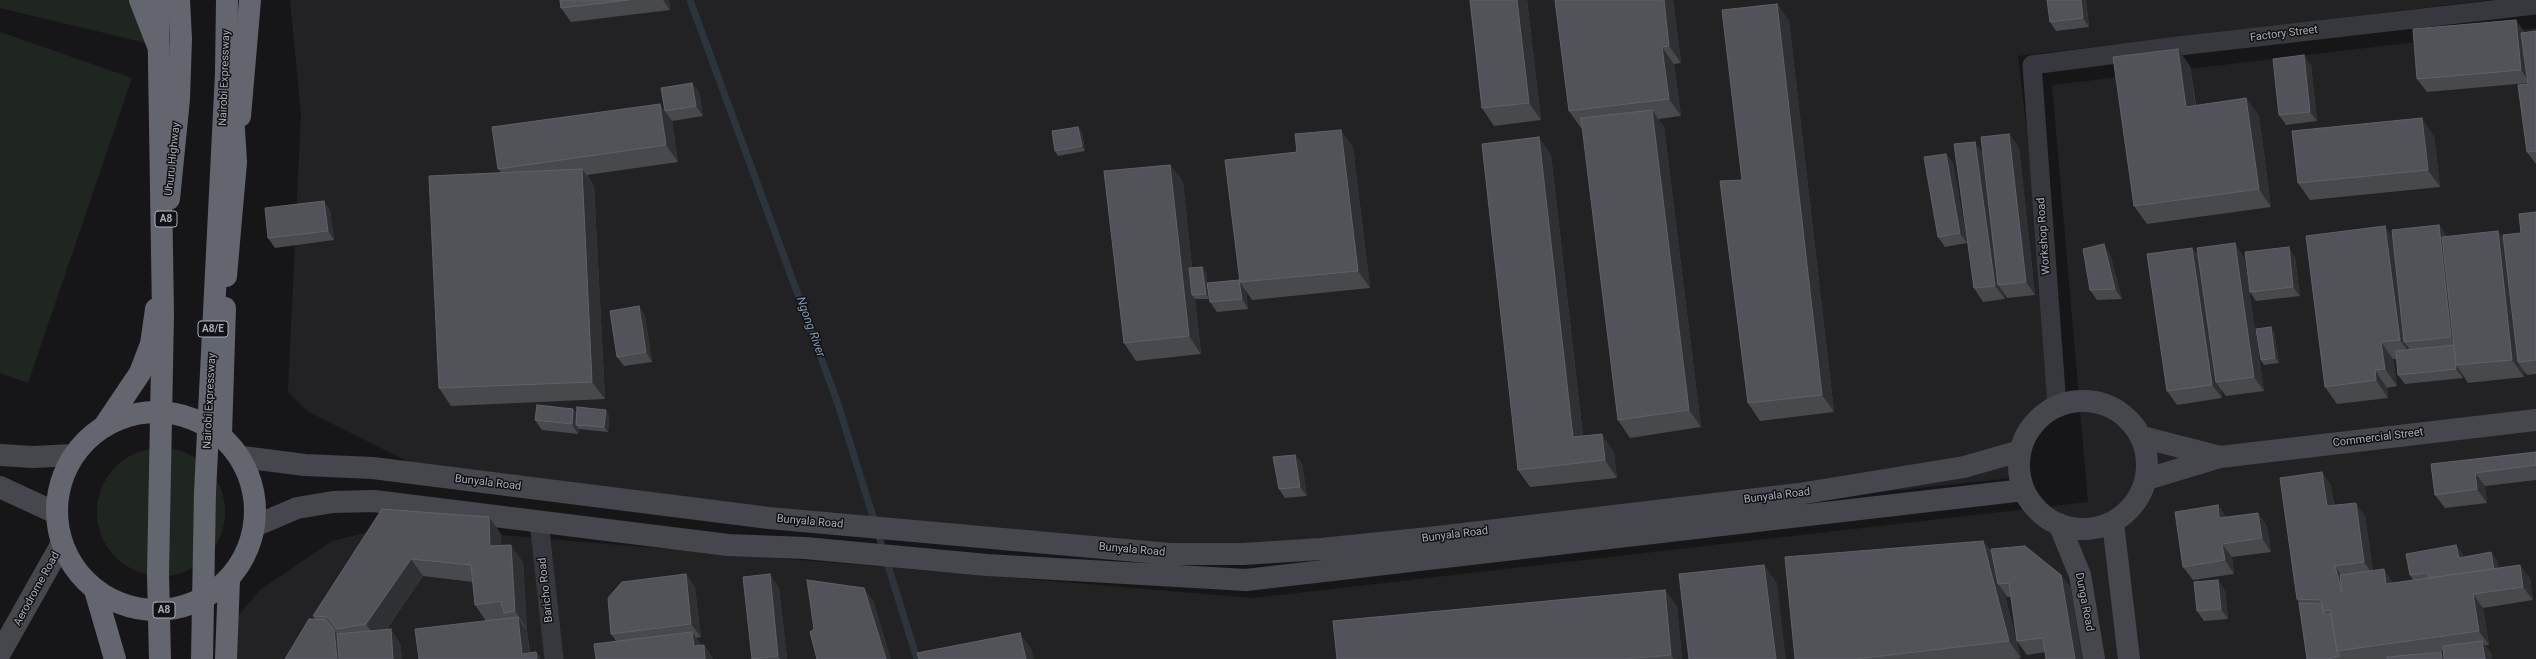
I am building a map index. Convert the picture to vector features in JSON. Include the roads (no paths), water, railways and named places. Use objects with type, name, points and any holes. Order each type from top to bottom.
[{"type":"highway","points":[[140,0],[179,99]]},
{"type":"highway","points":[[158,0],[163,314],[158,574],[160,659]]},
{"type":"highway","name":"Uhuru Highway","points":[[105,425],[140,373],[150,344],[179,99],[181,39],[179,0]]},
{"type":"highway","points":[[226,0],[236,162]]},
{"type":"highway","name":"Nairobi Expressway","points":[[202,659],[205,492],[226,72],[226,0]]},
{"type":"highway","points":[[242,457],[221,435],[227,258],[250,0]]},
{"type":"highway","name":"A8","points":[[221,435],[188,417],[160,412],[132,414],[105,425],[73,455],[60,482],[56,513],[61,545],[75,570],[94,590],[127,606],[148,611],[177,609],[217,592],[229,580],[247,554],[255,526],[255,497],[242,457]]},
{"type":"highway","points":[[226,659],[229,580]]},
{"type":"highway","name":"A8","points":[[94,590],[114,659]]},
{"type":"main road","points":[[2081,401],[2105,404],[2127,417],[2142,437],[2148,458],[2147,479],[2136,502],[2128,512],[2113,523],[2086,530],[2059,524],[2038,511],[2024,490],[2019,471],[2020,451],[2027,433],[2036,422],[2057,406],[2081,401]]},
{"type":"main road","name":"Commercial Street","points":[[2147,479],[2220,457],[2536,420]]},
{"type":"main road","name":"Commercial Street","points":[[2142,437],[2220,457]]},
{"type":"main road","name":"Bunyala Road","points":[[242,457],[305,465],[373,468],[769,518],[1170,554],[1243,554],[1322,549],[1429,538],[1799,494],[1964,467],[2020,451]]},
{"type":"main road","points":[[0,455],[33,457],[73,455]]},
{"type":"main road","points":[[0,486],[56,513]]},
{"type":"main road","name":"Bunyala Road","points":[[255,526],[297,508],[333,502],[374,501],[728,545],[805,548],[987,565],[1246,580],[2024,490]]},
{"type":"main road","points":[[2113,523],[2129,659]]},
{"type":"main road","name":"Dunga Road","points":[[2059,524],[2080,575],[2094,659]]},
{"type":"main road","name":"Aerodrome Road","points":[[0,654],[61,545]]},
{"type":"street","name":"Factory Street","points":[[2032,65],[2177,46],[2536,5]]},
{"type":"street","name":"Workshop Road","points":[[2032,65],[2057,406]]},
{"type":"street","name":"Baricho Road","points":[[539,521],[554,659]]},
{"type":"waterway","name":"Ngong River","points":[[690,0],[838,404],[917,659]]}]
